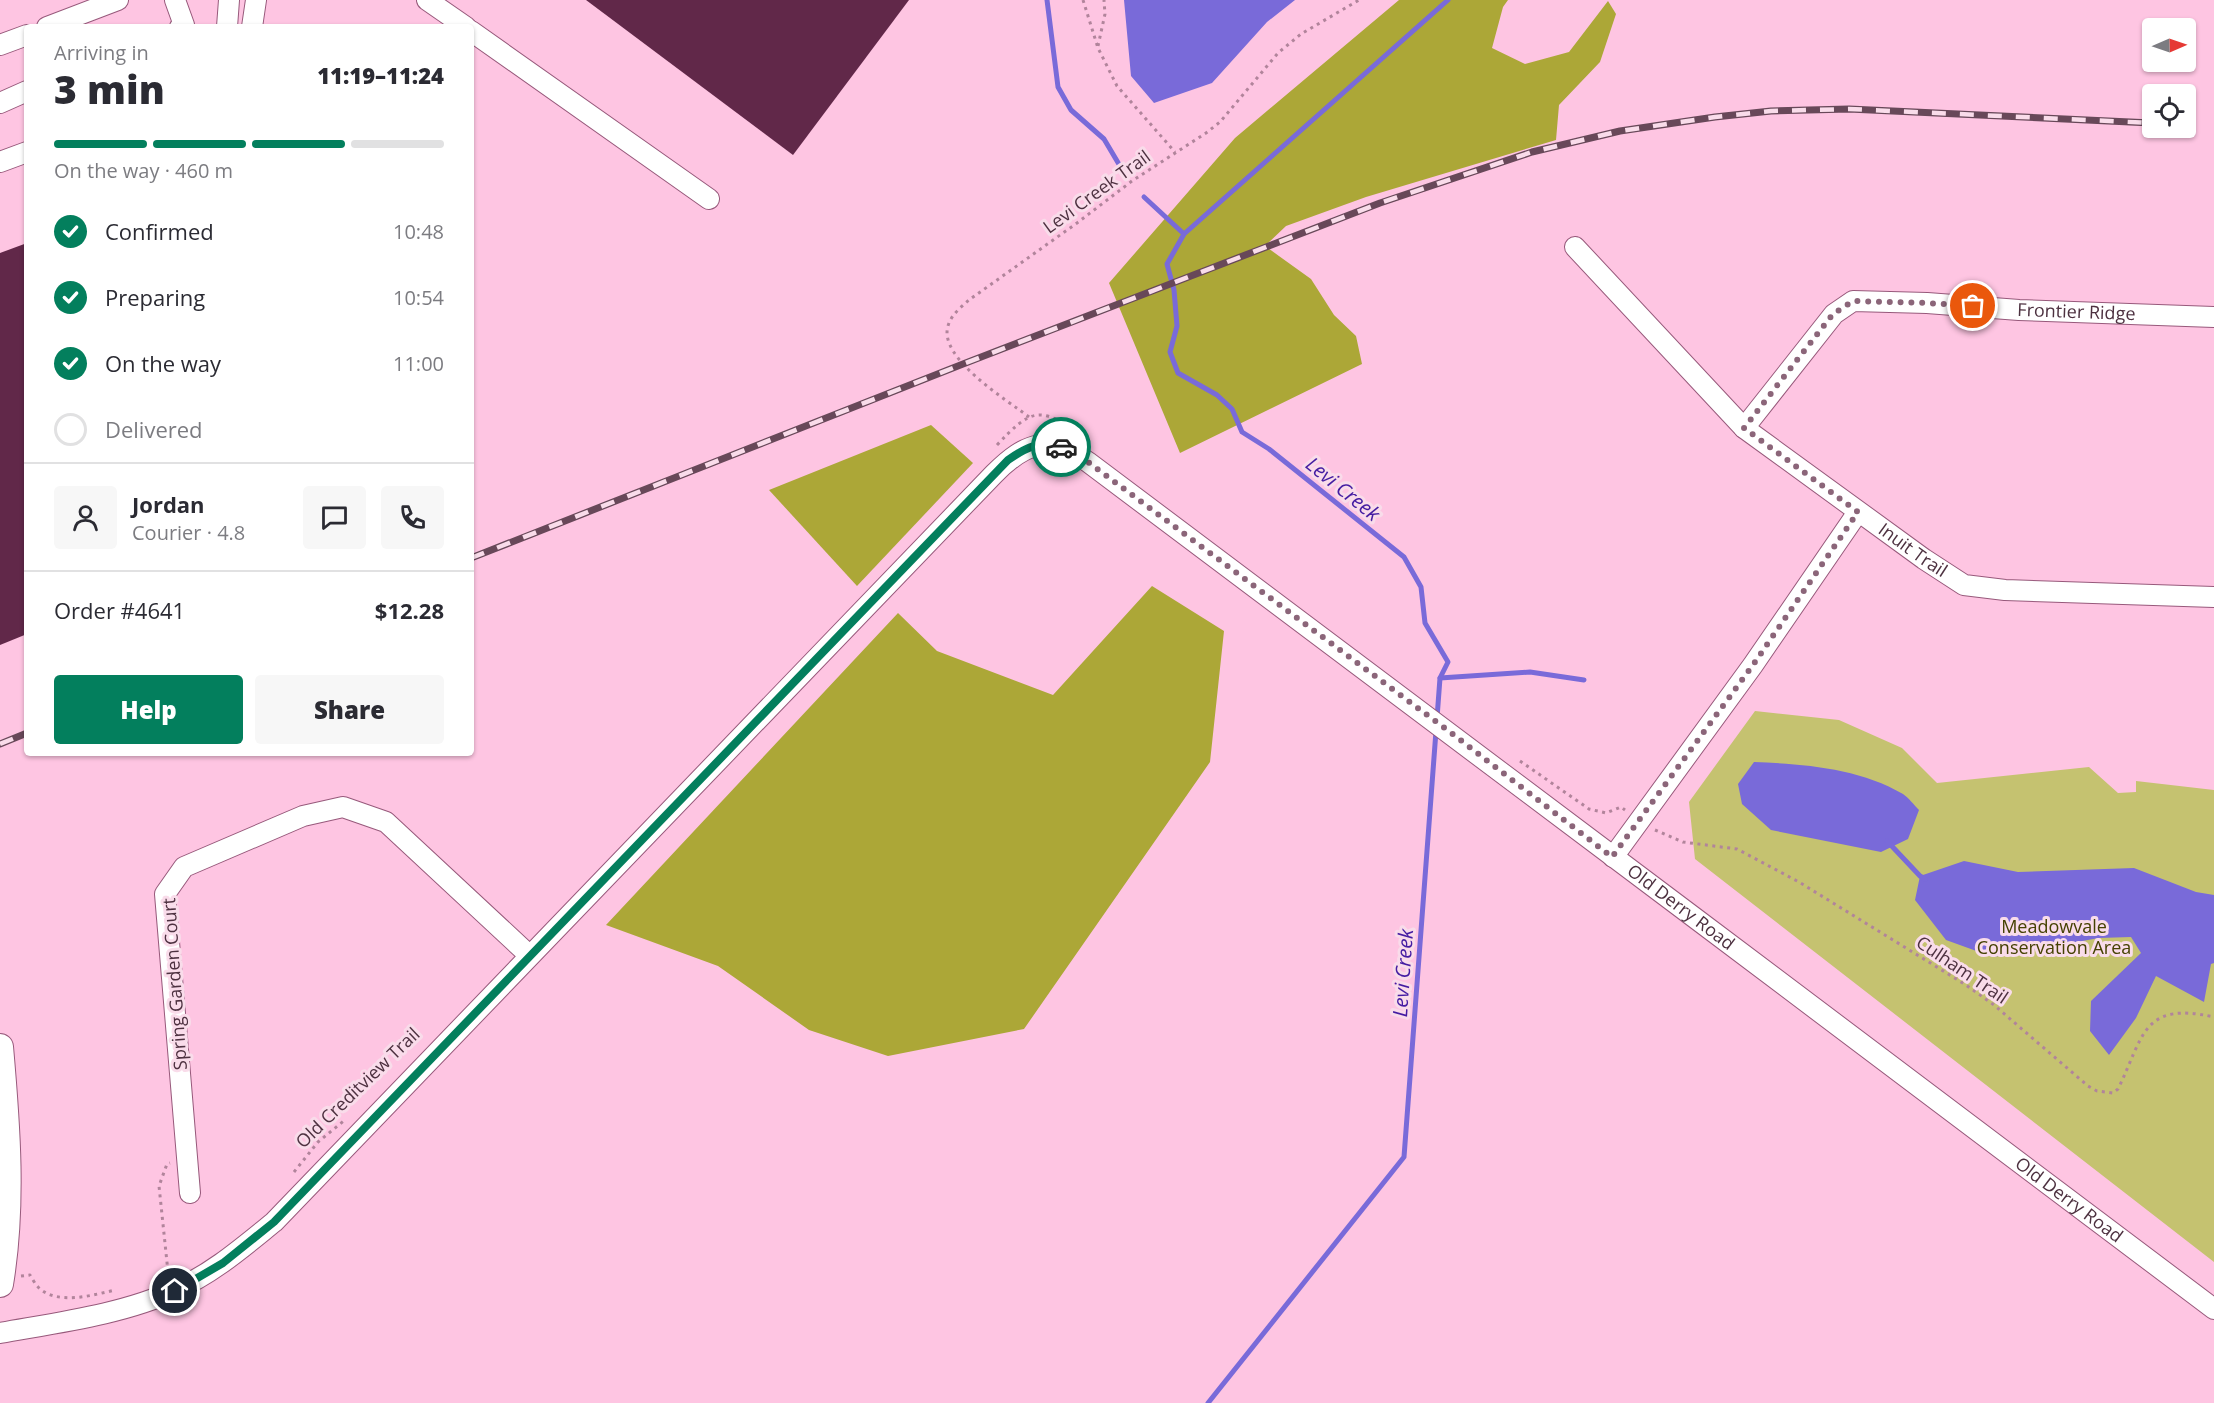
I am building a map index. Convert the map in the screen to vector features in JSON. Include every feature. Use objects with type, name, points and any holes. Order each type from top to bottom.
[{"type":"main road","points":[[0,1047],[8,1132],[7,1211],[0,1284]]},
{"type":"street","points":[[55,24],[118,0]]},
{"type":"street","points":[[175,0],[184,24]]},
{"type":"street","points":[[227,24],[229,0]]},
{"type":"street","points":[[252,24],[256,0]]},
{"type":"street","points":[[428,0],[462,24]]},
{"type":"street","points":[[474,33],[709,199]]},
{"type":"street","points":[[0,45],[24,36]]},
{"type":"street","points":[[0,103],[24,93]]},
{"type":"street","points":[[0,162],[24,153]]},
{"type":"street","name":"Inuit Trail","points":[[1575,247],[1744,428],[1924,560],[1964,585],[2005,590],[2214,597]]},
{"type":"street","name":"Frontier Ridge","points":[[1744,428],[1833,314],[1853,301],[2214,317]]},
{"type":"street","name":"Old Derry Road","points":[[529,955],[1008,460],[1023,449],[1036,445],[1053,444],[1070,450],[1398,693],[1612,857],[2214,1309]]},
{"type":"street","points":[[1612,857],[1753,665],[1858,512]]},
{"type":"street","name":"Spring Garden Court","points":[[190,1193],[165,894],[184,867],[303,816],[343,807],[386,822],[529,955]]},
{"type":"street","points":[[0,1333],[120,1309],[175,1291],[223,1263],[274,1222],[529,955]]},
{"type":"path","points":[[1083,0],[1098,48],[1117,87],[1175,152]]},
{"type":"path","points":[[1098,48],[1105,14],[1104,0]]},
{"type":"path","name":"Levi Creek Trail","points":[[1029,417],[963,364],[947,338],[948,326],[956,313],[969,300],[1220,122],[1278,53],[1301,34],[1359,0]]},
{"type":"path","points":[[1512,755],[1589,809],[1606,813],[1621,807]]},
{"type":"path","name":"Culham Trail","points":[[1653,830],[1683,842],[1737,849],[1799,882],[1966,985],[1994,1005],[2068,1070],[2097,1091],[2113,1092],[2118,1089],[2141,1036],[2149,1025],[2168,1015],[2184,1012],[2214,1017]]},
{"type":"path","name":"Old Creditview Trail","points":[[289,1180],[318,1142],[352,1115]]},
{"type":"path","points":[[168,1274],[159,1186],[167,1164],[188,1161]]},
{"type":"path","points":[[160,1277],[177,1270]]},
{"type":"path","points":[[30,1275],[38,1287],[51,1296],[66,1298],[123,1288]]},
{"type":"green space","name":"Meadowvale Conservation Area","points":[[1755,711],[1839,720],[1902,748],[1937,783],[2089,767],[2118,793],[2136,792],[2136,781],[2214,790],[2214,1262],[1695,859],[1689,802]]},
{"type":"shaded area","points":[[1124,0],[1295,0],[1267,22],[1212,83],[1154,103],[1131,76]]},
{"type":"shaded area","points":[[1399,0],[1508,0],[1503,7],[1492,48],[1525,64],[1569,52],[1608,1],[1616,14],[1600,62],[1559,105],[1556,140],[1366,197],[1286,226],[1265,246],[1311,279],[1334,315],[1356,336],[1362,364],[1180,453],[1109,283],[1235,138]]},
{"type":"shaded area","points":[[931,425],[973,463],[857,586],[769,490]]},
{"type":"shaded area","points":[[1152,586],[1224,631],[1210,762],[1024,1029],[888,1056],[809,1030],[718,966],[606,925],[898,613],[937,651],[1053,695]]},
{"type":"shaded area","points":[[1754,762],[1831,769],[1886,785],[1905,796],[1919,810],[1908,839],[1881,852],[1771,830],[1742,804],[1738,784]]},
{"type":"shaded area","points":[[1964,861],[2018,872],[2134,868],[2196,892],[2214,895],[2214,963],[2211,964],[2204,1002],[2156,976],[2136,1018],[2109,1055],[2090,1031],[2091,1001],[2141,953],[2131,937],[2099,938],[1993,957],[1946,940],[1915,900],[1920,876]]},
{"type":"building","points":[[586,0],[909,0],[793,155]]},
{"type":"building","points":[[24,244],[24,635],[0,645],[0,253]]},
{"type":"waterway","points":[[1047,0],[1058,87],[1071,110],[1104,139],[1123,171]]},
{"type":"waterway","name":"Levi Creek","points":[[1437,718],[1440,678],[1448,662],[1425,623],[1421,587],[1404,557],[1269,449],[1242,432],[1232,409],[1217,395],[1178,373],[1170,352],[1177,326],[1174,290],[1167,264],[1184,234],[1448,0]]},
{"type":"waterway","points":[[1144,197],[1184,234]]},
{"type":"waterway","points":[[1440,678],[1530,672],[1584,680]]},
{"type":"waterway","name":"Levi Creek","points":[[1208,1403],[1404,1157],[1436,731]]},
{"type":"waterway","points":[[1887,841],[1925,879]]},
{"type":"railway","points":[[474,557],[1380,203],[1532,152],[1620,131],[1771,111],[1849,109],[2142,123]]},
{"type":"railway","points":[[0,744],[24,734]]},
{"type":"way so far","points":[[1061,447],[1088,462],[1450,732],[1612,857],[1753,665],[1858,512],[1744,428],[1833,314],[1853,301],[1973,306]]},
{"type":"route","points":[[175,1291],[223,1263],[274,1222],[1008,460],[1023,449],[1036,445],[1053,444],[1061,447]]}]
